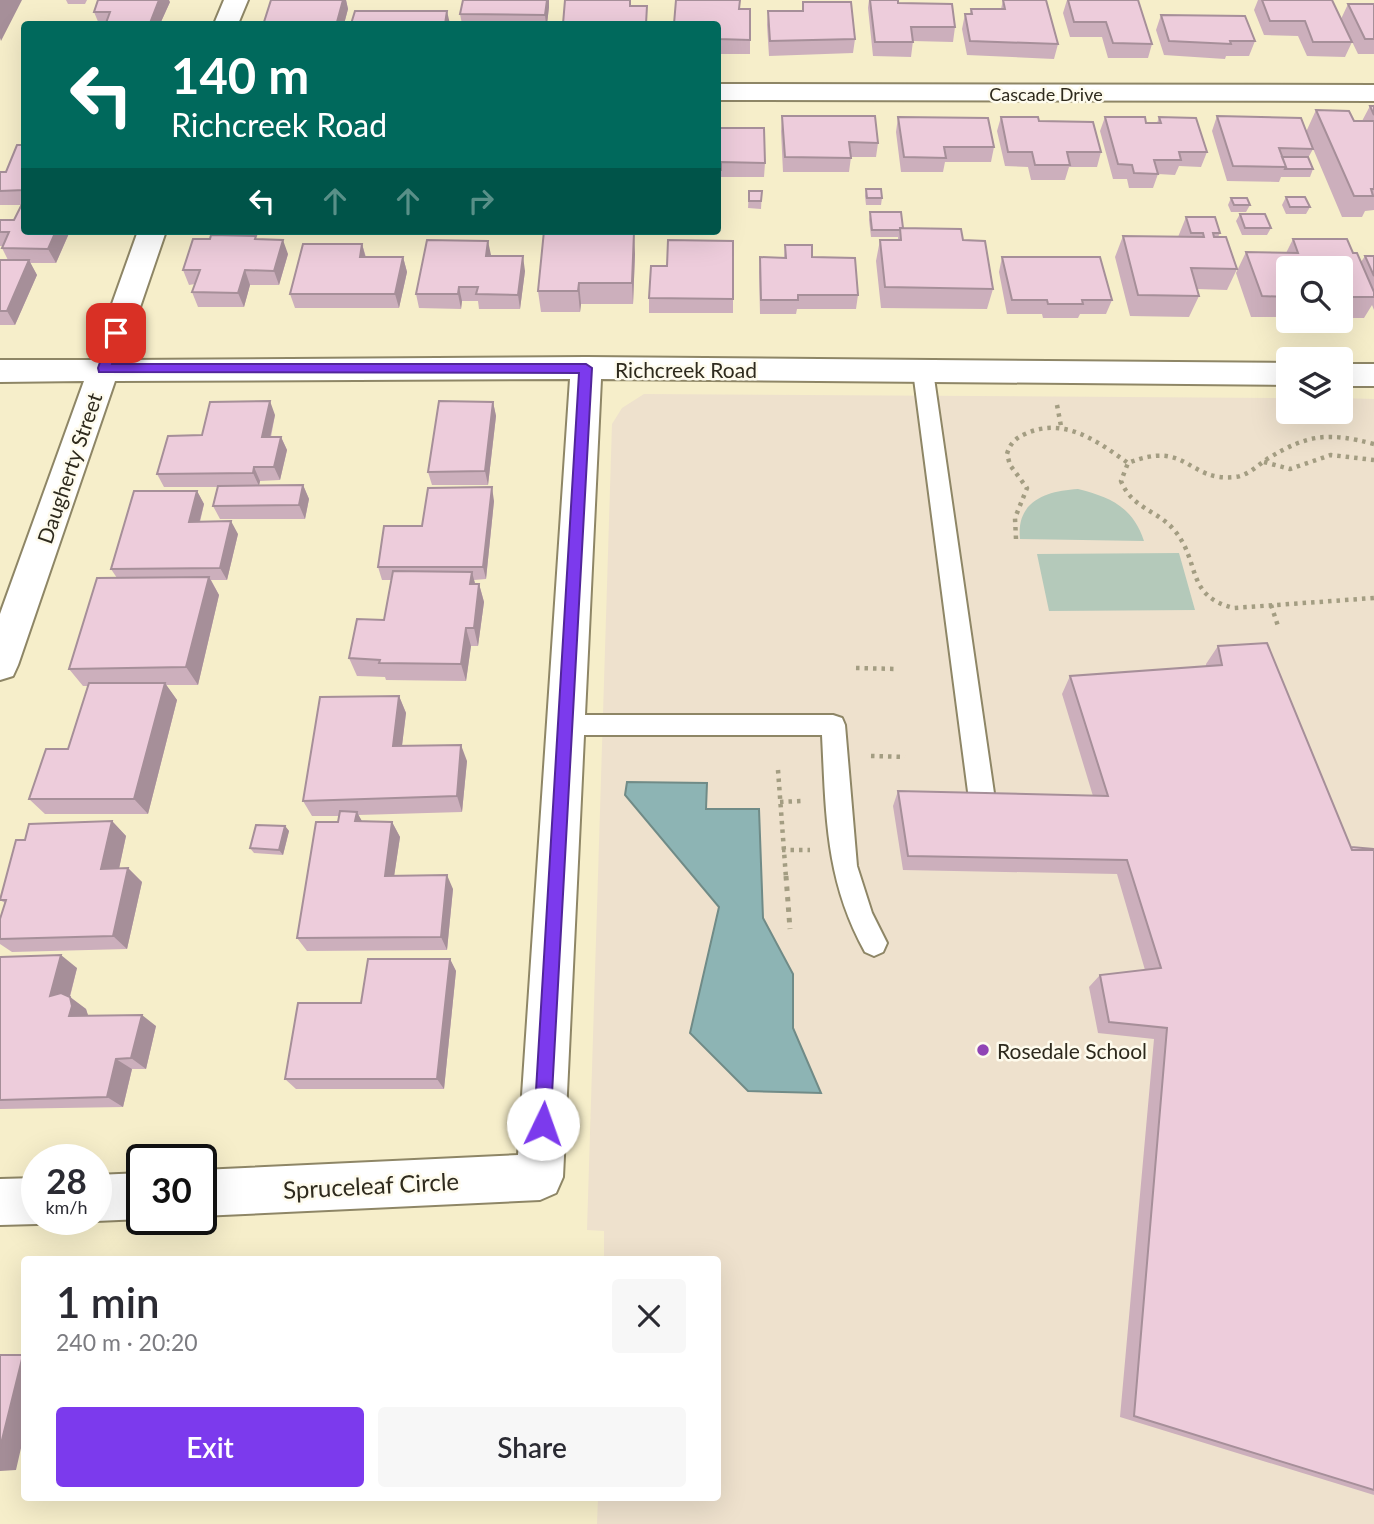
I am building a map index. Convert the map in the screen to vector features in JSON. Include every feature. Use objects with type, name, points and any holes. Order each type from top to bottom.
[{"type":"street","points":[[227,21],[236,0]]},
{"type":"street","name":"Cascade Drive","points":[[721,92],[1276,95],[1374,93]]},
{"type":"street","name":"Daugherty Street","points":[[0,665],[151,235]]},
{"type":"street","name":"Richcreek Road","points":[[0,371],[104,368],[586,368],[1276,374]]},
{"type":"street","points":[[566,725],[586,368]]},
{"type":"street","points":[[1353,375],[1374,375]]},
{"type":"street","name":"Spruceleaf Circle","points":[[217,1192],[540,1177],[566,725]]},
{"type":"street","points":[[0,1202],[21,1201]]},
{"type":"lane","points":[[923,370],[983,807]]},
{"type":"lane","points":[[566,725],[833,725],[849,892],[858,919],[874,943]]},
{"type":"path","points":[[1058,409],[1061,426]]},
{"type":"path","points":[[1016,539],[1015,517],[1027,488],[1007,461],[1007,451],[1014,440],[1030,430],[1061,426],[1086,436],[1128,463]]},
{"type":"path","points":[[1374,444],[1322,433],[1295,442],[1243,476],[1231,478],[1196,471],[1185,459],[1156,453],[1128,463],[1121,481],[1129,501],[1174,530],[1185,546],[1199,588],[1209,601],[1234,608],[1374,598]]},
{"type":"path","points":[[1264,462],[1290,469],[1314,456],[1334,453],[1374,460]]},
{"type":"path","points":[[1271,606],[1279,629]]},
{"type":"path","points":[[856,668],[897,669]]},
{"type":"path","points":[[863,756],[905,757]]},
{"type":"path","points":[[778,770],[790,929]]},
{"type":"path","points":[[782,850],[813,850]]},
{"type":"shaded area","name":"Rosedale School","points":[[644,394],[1276,398],[1276,424],[1353,424],[1353,398],[1374,399],[1374,1524],[597,1524],[598,1501],[721,1501],[721,1256],[604,1256],[604,1231],[587,1230],[612,424],[622,408]]},
{"type":"green space","points":[[1078,489],[1119,505],[1134,520],[1144,541],[1020,539],[1023,515],[1036,500],[1055,492]]},
{"type":"green space","points":[[1179,553],[1195,610],[1049,611],[1037,554]]},
{"type":"water","points":[[627,782],[707,783],[706,809],[759,809],[763,918],[793,974],[793,1028],[821,1093],[748,1091],[690,1033],[719,907],[625,795]]},
{"type":"building","points":[[98,0],[159,0],[151,21],[107,21],[110,12],[94,12]]},
{"type":"building","points":[[271,0],[343,0],[337,21],[264,21]]},
{"type":"building","points":[[463,0],[547,0],[545,15],[460,14]]},
{"type":"building","points":[[565,0],[630,0],[630,6],[647,6],[646,21],[563,21]]},
{"type":"building","points":[[676,0],[740,0],[739,9],[750,9],[750,40],[721,39],[721,21],[674,21]]},
{"type":"building","points":[[870,0],[952,4],[955,27],[911,27],[913,42],[875,42]]},
{"type":"building","points":[[1003,0],[1046,0],[1058,44],[970,41],[965,14],[972,14],[971,9],[1005,9]]},
{"type":"building","points":[[1068,0],[1138,0],[1152,44],[1113,43],[1106,22],[1074,22]]},
{"type":"building","points":[[1262,0],[1332,0],[1352,42],[1313,42],[1305,21],[1270,21]]},
{"type":"building","points":[[803,2],[851,2],[855,39],[770,41],[768,11],[803,11]]},
{"type":"building","points":[[1348,4],[1374,4],[1374,39],[1365,39]]},
{"type":"building","points":[[355,11],[447,11],[445,21],[352,21]]},
{"type":"building","points":[[1161,15],[1245,16],[1255,41],[1230,41],[1231,44],[1169,41]]},
{"type":"building","points":[[1316,110],[1349,111],[1354,121],[1374,121],[1373,196],[1354,196]]},
{"type":"building","points":[[782,116],[875,116],[878,143],[849,142],[851,158],[785,157]]},
{"type":"building","points":[[1217,116],[1301,118],[1313,149],[1279,148],[1286,167],[1233,166]]},
{"type":"building","points":[[898,117],[988,118],[994,147],[944,147],[946,158],[904,157]]},
{"type":"building","points":[[1001,117],[1093,122],[1101,152],[1067,152],[1070,165],[1035,165],[1032,152],[1008,152]]},
{"type":"building","points":[[1105,117],[1145,117],[1146,123],[1161,123],[1159,117],[1196,118],[1207,152],[1179,152],[1181,160],[1154,160],[1158,174],[1134,173],[1132,165],[1118,164]]},
{"type":"building","points":[[721,128],[764,128],[765,163],[721,162]]},
{"type":"building","points":[[17,145],[21,145],[21,190],[0,191],[0,172],[6,172]]},
{"type":"building","points":[[1282,157],[1308,157],[1313,169],[1285,169]]},
{"type":"building","points":[[866,189],[881,189],[882,198],[867,198]]},
{"type":"building","points":[[749,191],[762,191],[761,201],[749,201]]},
{"type":"building","points":[[1286,197],[1305,197],[1310,207],[1290,207]]},
{"type":"building","points":[[1231,198],[1247,198],[1250,205],[1234,205]]},
{"type":"building","points":[[21,206],[21,235],[54,235],[48,249],[2,248],[9,232],[0,232],[0,220],[14,220]]},
{"type":"building","points":[[870,212],[901,212],[903,228],[872,230]]},
{"type":"building","points":[[1240,214],[1265,214],[1271,228],[1245,228]]},
{"type":"building","points":[[1186,217],[1215,217],[1220,233],[1213,233],[1214,237],[1226,237],[1237,269],[1191,268],[1199,296],[1138,295],[1123,236],[1204,237],[1203,233],[1191,233]]},
{"type":"building","points":[[900,228],[961,229],[963,240],[985,241],[993,289],[885,287],[880,240],[901,240]]},
{"type":"building","points":[[211,235],[256,236],[255,239],[283,240],[274,271],[245,270],[238,293],[192,292],[200,270],[183,270],[193,239],[210,239]]},
{"type":"building","points":[[544,235],[634,235],[632,283],[579,283],[578,291],[538,291]]},
{"type":"building","points":[[1293,239],[1347,239],[1353,253],[1357,253],[1374,297],[1353,297],[1353,256],[1276,256],[1276,297],[1262,296],[1246,252],[1298,253]]},
{"type":"building","points":[[427,240],[488,241],[486,256],[523,256],[518,295],[476,294],[478,287],[459,287],[458,294],[416,294]]},
{"type":"building","points":[[668,240],[733,241],[733,299],[649,298],[651,266],[667,266]]},
{"type":"building","points":[[303,244],[362,244],[360,257],[403,257],[395,294],[290,294]]},
{"type":"building","points":[[785,245],[812,245],[812,257],[855,258],[858,295],[798,295],[798,300],[761,300],[760,257],[786,258]]},
{"type":"building","points":[[1365,256],[1374,256],[1374,276]]},
{"type":"building","points":[[1002,257],[1100,257],[1112,300],[1082,300],[1083,304],[1048,304],[1047,300],[1012,300]]},
{"type":"building","points":[[0,260],[29,260],[7,311],[0,311]]},
{"type":"building","points":[[270,401],[262,437],[281,437],[274,467],[254,467],[253,473],[157,474],[168,436],[202,435],[210,402]]},
{"type":"building","points":[[439,401],[493,402],[485,471],[428,472]]},
{"type":"building","points":[[303,485],[299,505],[213,506],[218,486]]},
{"type":"building","points":[[492,487],[483,567],[378,567],[384,526],[422,526],[428,488]]},
{"type":"building","points":[[134,491],[197,491],[189,522],[231,521],[220,568],[111,569]]},
{"type":"building","points":[[393,571],[472,572],[470,584],[479,584],[474,628],[466,628],[461,664],[379,663],[380,660],[349,658],[357,619],[384,620]]},
{"type":"building","points":[[209,577],[186,667],[69,669],[97,578]]},
{"type":"building","points":[[1267,643],[1352,850],[1374,850],[1374,1490],[1134,1416],[1167,1028],[1109,1022],[1100,975],[1161,968],[1127,860],[908,856],[898,791],[1108,796],[1070,676],[1222,665],[1218,646]]},
{"type":"building","points":[[89,683],[165,683],[134,799],[29,799],[46,749],[68,749]]},
{"type":"building","points":[[399,696],[393,746],[461,745],[457,796],[303,801],[320,697]]},
{"type":"building","points":[[340,811],[357,812],[355,821],[392,822],[385,876],[447,875],[441,937],[297,938],[316,822],[338,822]]},
{"type":"building","points":[[112,821],[101,869],[128,868],[113,936],[0,939],[0,919],[6,900],[0,900],[16,840],[25,840],[29,824]]},
{"type":"building","points":[[256,825],[285,826],[279,850],[250,848]]},
{"type":"building","points":[[1351,847],[1374,849],[1374,850],[1352,850]]},
{"type":"building","points":[[61,955],[50,996],[61,993],[70,997],[72,1006],[69,1016],[142,1015],[131,1058],[116,1059],[107,1097],[0,1100],[0,957]]},
{"type":"building","points":[[368,959],[450,959],[437,1079],[285,1079],[298,1003],[361,1003]]},
{"type":"building","points":[[0,1355],[21,1355],[21,1363],[0,1448]]},
{"type":"place","name":"Rosedale School","points":[[983,1050]]},
{"type":"route","points":[[116,333],[104,368],[586,368],[543,1124]]}]
